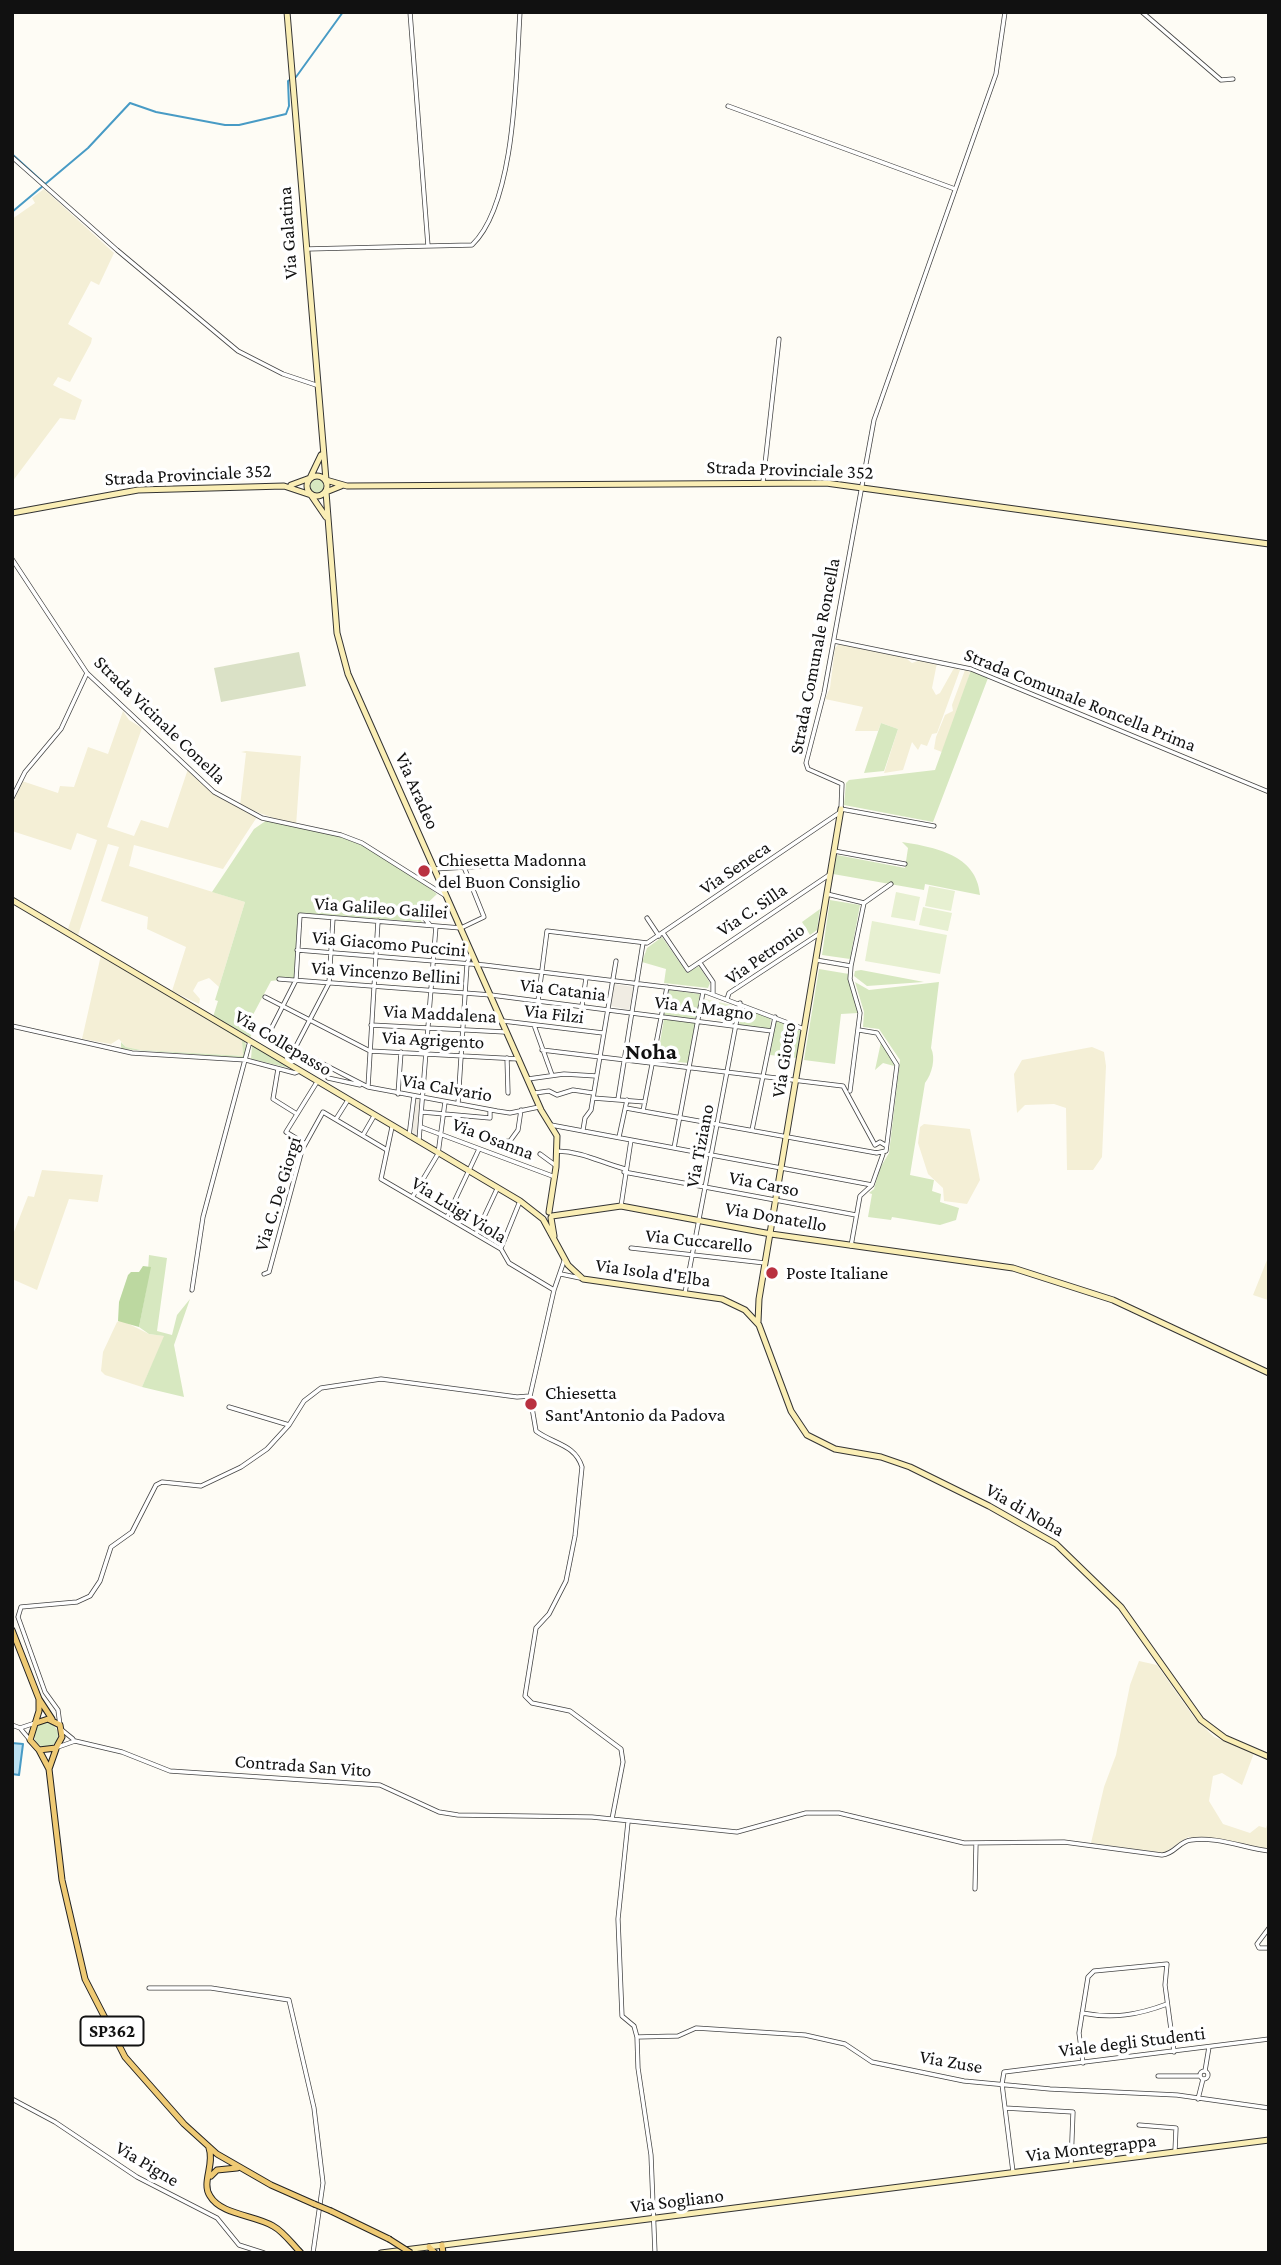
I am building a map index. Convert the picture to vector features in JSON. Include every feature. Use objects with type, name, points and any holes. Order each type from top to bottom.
[{"type":"main road","points":[[12,1630],[39,1699],[59,1726]]},
{"type":"main road","points":[[30,1740],[36,1723],[39,1699]]},
{"type":"main road","points":[[36,1723],[42,1720],[59,1726]]},
{"type":"main road","name":"SP362","points":[[49,1769],[59,1726]]},
{"type":"main road","name":"SP362","points":[[30,1740],[49,1769],[62,1881],[85,1979],[125,2057],[184,2124],[208,2146],[240,2168],[389,2239],[411,2253]]},
{"type":"main road","points":[[38,1750],[56,1748]]},
{"type":"main road","points":[[208,2146],[212,2157],[206,2188],[218,2204],[272,2224],[297,2251]]},
{"type":"main road","points":[[208,2178],[217,2170],[240,2168]]},
{"type":"main road","points":[[442,2245],[443,2253]]},
{"type":"main road","points":[[429,2247],[435,2253]]},
{"type":"street","name":"Via Galatina","points":[[287,12],[321,451],[326,480]]},
{"type":"street","points":[[410,12],[428,246]]},
{"type":"street","points":[[306,250],[472,245],[484,234],[508,160],[520,12]]},
{"type":"street","name":"Strada Comunale Roncella","points":[[841,811],[842,784],[808,769],[806,763],[834,641],[878,405],[996,74],[1005,12]]},
{"type":"street","points":[[1142,12],[1221,80],[1233,79]]},
{"type":"street","points":[[728,106],[955,189]]},
{"type":"street","points":[[12,157],[188,312],[239,351],[283,374],[316,386]]},
{"type":"street","points":[[763,482],[779,339]]},
{"type":"street","name":"Via Galatina","points":[[310,478],[321,451]]},
{"type":"street","points":[[318,476],[326,480],[326,492],[318,496],[311,495],[307,486],[310,478],[318,476]]},
{"type":"street","name":"Strada Provinciale 352","points":[[12,513],[138,490],[284,486],[310,478]]},
{"type":"street","name":"Strada Provinciale 352","points":[[326,480],[347,486]]},
{"type":"street","name":"Strada Provinciale 352","points":[[326,492],[347,486],[763,482],[862,487],[1269,544]]},
{"type":"street","name":"Strada Provinciale 352","points":[[284,486],[311,495]]},
{"type":"street","name":"Via Aradeo","points":[[326,492],[341,653],[539,1107],[557,1136],[557,1152]]},
{"type":"street","name":"Via Aradeo","points":[[311,495],[327,523]]},
{"type":"street","name":"Strada Vicinale Conella","points":[[12,559],[88,673],[219,796],[262,818],[341,835],[362,844],[447,896]]},
{"type":"street","name":"Strada Comunale Roncella Prima","points":[[834,641],[964,666],[1269,792]]},
{"type":"street","points":[[12,798],[25,772],[61,729],[88,673]]},
{"type":"street","points":[[841,811],[934,827]]},
{"type":"street","name":"Via Giotto","points":[[759,1325],[759,1299],[841,811]]},
{"type":"street","name":"Via Seneca","points":[[643,943],[661,935],[841,811]]},
{"type":"street","points":[[834,851],[905,864]]},
{"type":"street","points":[[435,869],[552,862]]},
{"type":"street","points":[[461,928],[484,917],[464,867]]},
{"type":"street","name":"Via C. Silla","points":[[661,935],[688,970],[830,874]]},
{"type":"street","points":[[877,1153],[849,1093],[860,1013],[850,979],[850,965],[864,903],[891,884]]},
{"type":"street","points":[[827,894],[864,903]]},
{"type":"street","name":"Via Collepasso","points":[[12,900],[537,1213],[548,1216]]},
{"type":"street","points":[[419,912],[430,925]]},
{"type":"street","name":"Via Galileo Galilei","points":[[297,950],[300,915],[461,928]]},
{"type":"street","points":[[294,1050],[329,983],[333,918]]},
{"type":"street","points":[[647,918],[661,935]]},
{"type":"street","points":[[368,1087],[378,921]]},
{"type":"street","points":[[419,1142],[436,926]]},
{"type":"street","points":[[538,1001],[547,931],[643,943],[618,1098]]},
{"type":"street","name":"Via Petronio","points":[[727,999],[735,989],[821,933]]},
{"type":"street","points":[[268,1035],[296,980],[297,950]]},
{"type":"street","name":"Via Giacomo Puccini","points":[[297,950],[478,965],[703,992],[740,1003],[804,1030]]},
{"type":"street","points":[[458,1104],[467,964],[472,952]]},
{"type":"street","points":[[816,960],[850,965]]},
{"type":"street","points":[[583,1130],[593,1096],[616,961]]},
{"type":"street","points":[[700,963],[713,982],[713,994]]},
{"type":"street","points":[[582,1006],[586,978]]},
{"type":"street","name":"Via Vincenzo Bellini","points":[[279,979],[491,995]]},
{"type":"street","points":[[643,1111],[667,987]]},
{"type":"street","points":[[674,1147],[703,992]]},
{"type":"street","name":"Via Catania","points":[[491,995],[632,1013]]},
{"type":"street","name":"Via Agrigento","points":[[265,997],[370,1051],[519,1059]]},
{"type":"street","name":"Via Tiziano","points":[[685,1294],[740,1003]]},
{"type":"street","name":"Via A. Magno","points":[[632,1013],[772,1031]]},
{"type":"street","points":[[752,1130],[775,1017]]},
{"type":"street","name":"Via Filzi","points":[[503,1021],[603,1034]]},
{"type":"street","name":"Via Maddalena","points":[[371,1025],[507,1032]]},
{"type":"street","points":[[534,1025],[552,1075]]},
{"type":"street","points":[[12,1026],[143,1055],[246,1060],[295,1073],[300,1070]]},
{"type":"street","name":"Via Calvario","points":[[249,1026],[368,1087]]},
{"type":"street","points":[[851,1246],[860,1196],[872,1185],[883,1154],[897,1060],[877,1033],[859,1030]]},
{"type":"street","points":[[192,1290],[203,1217],[250,1041]]},
{"type":"street","points":[[542,1050],[796,1079],[843,1086],[849,1093]]},
{"type":"street","points":[[398,1094],[401,1052]]},
{"type":"street","points":[[507,1058],[508,1093]]},
{"type":"street","points":[[278,1069],[273,1099],[298,1114]]},
{"type":"street","points":[[324,1086],[333,1070]]},
{"type":"street","points":[[528,1079],[552,1075],[596,1076]]},
{"type":"street","name":"Via Calvario","points":[[328,1079],[491,1111],[539,1107]]},
{"type":"street","points":[[304,1143],[286,1132],[317,1082]]},
{"type":"street","points":[[534,1093],[549,1091],[557,1095],[573,1090],[593,1096],[645,1102]]},
{"type":"street","points":[[409,1136],[414,1096]]},
{"type":"street","points":[[348,1100],[336,1120],[387,1150],[393,1127]]},
{"type":"street","points":[[620,1137],[627,1100]]},
{"type":"street","points":[[413,1196],[438,1154],[445,1102]]},
{"type":"street","points":[[625,1108],[883,1154]]},
{"type":"street","points":[[500,1142],[510,1141],[514,1131],[518,1130],[521,1110]]},
{"type":"street","points":[[422,1112],[490,1118],[491,1111]]},
{"type":"street","name":"Via C. De Giorgi","points":[[264,1274],[269,1272],[304,1143],[323,1112],[336,1120]]},
{"type":"street","points":[[363,1135],[374,1116]]},
{"type":"street","points":[[548,1125],[872,1185]]},
{"type":"street","name":"Via Osanna","points":[[421,1126],[555,1177]]},
{"type":"street","points":[[621,1206],[624,1171],[631,1140]]},
{"type":"street","points":[[875,1145],[880,1142],[885,1145]]},
{"type":"street","points":[[447,1217],[478,1149]]},
{"type":"street","name":"Via Luigi Viola","points":[[387,1150],[381,1179],[501,1249],[509,1263],[554,1290]]},
{"type":"street","points":[[548,1216],[557,1152]]},
{"type":"street","name":"Via Carso","points":[[557,1152],[580,1152],[624,1171],[856,1215]]},
{"type":"street","points":[[540,1154],[556,1167]]},
{"type":"street","points":[[476,1234],[497,1189]]},
{"type":"street","points":[[501,1249],[520,1201]]},
{"type":"street","name":"Via Donatello","points":[[548,1216],[621,1206],[771,1234],[996,1265],[1091,1291],[1269,1373]]},
{"type":"street","name":"Via Isola d'Elba","points":[[548,1216],[554,1239],[564,1259],[583,1279],[722,1299],[745,1310],[759,1325]]},
{"type":"street","name":"Via Cuccarello","points":[[631,1248],[765,1263]]},
{"type":"street","points":[[564,1259],[554,1290],[530,1396],[536,1431],[567,1446],[579,1457],[582,1467],[575,1536],[566,1581],[549,1614],[536,1628],[525,1696],[532,1703],[570,1711],[621,1749],[623,1762],[612,1819]]},
{"type":"street","points":[[561,1274],[583,1279]]},
{"type":"street","points":[[745,1310],[759,1299]]},
{"type":"street","name":"Via di Noha","points":[[759,1325],[791,1411],[807,1435],[835,1449],[903,1464],[989,1506],[1056,1544],[1121,1607],[1201,1720],[1225,1738],[1269,1757]]},
{"type":"street","points":[[56,1748],[75,1741],[59,1726],[58,1710],[45,1692],[18,1617],[21,1607],[77,1602],[90,1596],[100,1581],[111,1547],[132,1532],[156,1485],[162,1482],[201,1486],[259,1456],[289,1424],[312,1392],[367,1380],[452,1387],[517,1397],[530,1396]]},
{"type":"street","points":[[229,1407],[289,1424]]},
{"type":"street","points":[[20,1728],[36,1723]]},
{"type":"street","points":[[12,1725],[20,1728],[30,1740]]},
{"type":"street","name":"Contrada San Vito","points":[[75,1741],[122,1752],[170,1771],[380,1785],[439,1812],[612,1819],[737,1832],[806,1813],[839,1813],[957,1842],[1064,1842],[1162,1855],[1172,1853],[1191,1839],[1269,1851]]},
{"type":"street","points":[[628,1821],[617,1942],[622,2016],[634,2026],[637,2037],[638,2068],[651,2155],[655,2253]]},
{"type":"street","points":[[975,1889],[976,1843]]},
{"type":"street","points":[[1269,1928],[1258,1944],[1259,1948],[1269,1948]]},
{"type":"street","points":[[1083,2063],[1079,2033],[1091,1973],[1153,1964],[1164,1963],[1169,1967],[1165,1985],[1174,2052]]},
{"type":"street","points":[[149,1988],[211,1988],[289,2000],[314,2108],[321,2171],[322,2200],[313,2253]]},
{"type":"street","points":[[1082,2013],[1106,2017],[1142,2014],[1167,2004]]},
{"type":"street","name":"Via Zuse","points":[[637,2037],[678,2036],[696,2028],[805,2035],[845,2044],[872,2062],[964,2081],[1198,2099],[1269,2108]]},
{"type":"street","name":"Viale degli Studenti","points":[[1002,2084],[1001,2076],[1011,2069],[1083,2063],[1269,2039]]},
{"type":"street","points":[[1198,2099],[1209,2047]]},
{"type":"street","points":[[1158,2076],[1201,2077]]},
{"type":"street","points":[[1002,2084],[1013,2173]]},
{"type":"street","name":"Via Pigne","points":[[12,2099],[55,2122],[137,2176],[217,2218],[239,2245],[264,2253]]},
{"type":"street","points":[[1006,2108],[1073,2112],[1071,2166]]},
{"type":"street","points":[[1139,2126],[1176,2128],[1174,2153]]},
{"type":"street","name":"Via Montegrappa","points":[[916,2185],[1269,2140]]},
{"type":"street","name":"Via Sogliano","points":[[382,2253],[916,2185]]},
{"type":"shaded area","points":[[44,189],[114,253],[99,285],[91,281],[68,324],[92,338],[91,343],[70,382],[58,377],[53,385],[82,400],[75,420],[60,418],[12,482],[12,219],[35,203],[32,198]]},
{"type":"shaded area","points":[[839,644],[903,656],[912,663],[921,660],[937,663],[932,688],[936,695],[940,693],[954,668],[960,670],[937,733],[932,734],[927,746],[921,744],[918,750],[912,742],[903,770],[884,773],[898,729],[881,723],[878,731],[855,731],[863,707],[825,699],[830,688],[835,648]]},
{"type":"shaded area","points":[[965,670],[970,672],[963,697],[942,752],[934,749],[936,737],[945,715],[953,711],[952,705]]},
{"type":"shaded area","points":[[123,711],[129,720],[142,728],[107,827],[134,836],[141,820],[168,828],[188,769],[215,794],[257,817],[223,869],[134,845],[129,866],[245,902],[219,987],[209,978],[198,982],[193,991],[200,999],[199,1004],[172,991],[186,947],[147,929],[148,917],[101,901],[119,847],[108,844],[78,935],[68,929],[97,840],[77,833],[71,850],[12,831],[12,806],[22,781],[58,793],[60,786],[74,787],[88,747],[108,754]]},
{"type":"shaded area","points":[[241,752],[301,756],[296,826],[240,806],[246,753]]},
{"type":"shaded area","points":[[101,955],[242,1041],[243,1056],[141,1050],[126,1047],[119,1039],[111,1044],[82,1039]]},
{"type":"shaded area","points":[[614,984],[634,987],[629,1010],[611,1006]]},
{"type":"shaded area","points":[[1092,1047],[1104,1052],[1106,1066],[1102,1157],[1093,1170],[1067,1170],[1066,1108],[1054,1104],[1025,1105],[1017,1113],[1014,1074],[1022,1060]]},
{"type":"shaded area","points":[[415,1098],[422,1099],[418,1139],[412,1135]]},
{"type":"shaded area","points":[[924,1124],[970,1129],[980,1180],[967,1204],[944,1201],[943,1188],[928,1174],[918,1143],[920,1127]]},
{"type":"shaded area","points":[[42,1170],[103,1175],[98,1202],[69,1199],[37,1290],[12,1279],[12,1237],[28,1196],[34,1197]]},
{"type":"shaded area","points":[[1269,1260],[1268,1300],[1253,1295]]},
{"type":"shaded area","points":[[121,1320],[149,1334],[165,1336],[142,1387],[105,1375],[101,1371],[103,1352],[117,1322]]},
{"type":"shaded area","points":[[1139,1661],[1157,1665],[1193,1716],[1214,1737],[1254,1753],[1242,1785],[1222,1773],[1213,1776],[1209,1801],[1223,1824],[1250,1833],[1259,1826],[1266,1828],[1269,1819],[1269,1849],[1188,1837],[1164,1853],[1091,1843],[1104,1787],[1116,1755],[1130,1685]]},
{"type":"green space","points":[[314,478],[320,478],[325,486],[323,492],[314,494],[309,489],[309,483]]},
{"type":"green space","points":[[299,652],[306,686],[221,702],[214,668]]},
{"type":"green space","points":[[971,670],[988,678],[933,822],[844,805],[846,783],[849,780],[935,770]]},
{"type":"green space","points":[[881,723],[898,729],[884,771],[864,773]]},
{"type":"green space","points":[[267,820],[334,835],[368,848],[437,894],[417,913],[422,922],[298,913],[294,978],[271,981],[247,1026],[253,1031],[250,1038],[213,1017],[218,1001],[215,1000],[245,902],[212,892],[254,829]]},
{"type":"green space","points":[[902,842],[952,855],[971,870],[980,895],[925,884],[924,890],[833,874],[837,855],[905,868],[908,848]]},
{"type":"green space","points":[[929,886],[955,891],[951,911],[925,906]]},
{"type":"green space","points":[[896,892],[920,897],[915,921],[891,917]]},
{"type":"green space","points":[[830,900],[860,905],[850,959],[822,955]]},
{"type":"green space","points":[[923,907],[952,913],[948,931],[919,925]]},
{"type":"green space","points":[[820,909],[817,930],[810,935],[802,922]]},
{"type":"green space","points":[[872,921],[947,935],[940,974],[865,961]]},
{"type":"green space","points":[[662,937],[687,973],[699,966],[710,983],[708,988],[664,983],[666,969],[642,962],[647,948]]},
{"type":"green space","points":[[819,969],[849,974],[858,1013],[841,1014],[835,1064],[804,1060]]},
{"type":"green space","points":[[855,971],[924,982],[867,986],[854,976]]},
{"type":"green space","points":[[855,982],[869,990],[939,982],[931,1048],[932,1066],[925,1083],[910,1175],[934,1180],[932,1191],[941,1194],[940,1202],[959,1208],[956,1220],[940,1225],[892,1217],[891,1220],[868,1217],[872,1194],[869,1193],[874,1189],[880,1168],[889,1153],[900,1060],[879,1029],[863,1027],[864,1012]]},
{"type":"green space","points":[[669,990],[700,994],[696,1019],[664,1015]]},
{"type":"green space","points":[[705,999],[732,1005],[729,1022],[702,1016]]},
{"type":"green space","points":[[742,1007],[771,1018],[770,1029],[739,1025]]},
{"type":"green space","points":[[192,1010],[244,1040],[247,1047],[243,1058],[121,1049],[121,1042],[126,1047],[141,1050],[243,1056],[242,1041]]},
{"type":"green space","points":[[664,1019],[695,1023],[688,1063],[657,1060]]},
{"type":"green space","points":[[776,1020],[801,1031],[797,1058],[770,1055]]},
{"type":"green space","points":[[881,1042],[895,1061],[894,1066],[883,1063],[875,1070]]},
{"type":"green space","points":[[254,1046],[289,1068],[251,1059]]},
{"type":"green space","points":[[149,1255],[167,1258],[157,1331],[172,1335],[177,1315],[190,1299],[174,1345],[184,1397],[142,1387],[164,1336],[149,1334],[139,1327],[147,1285]]},
{"type":"green space","points":[[143,1266],[151,1267],[139,1327],[118,1321],[119,1302],[128,1275],[131,1272],[139,1272]]},
{"type":"green space","points":[[46,1723],[55,1726],[58,1735],[55,1744],[46,1747],[37,1744],[34,1735],[37,1726]]},
{"type":"water","points":[[12,1743],[23,1744],[19,1775],[12,1774]]},
{"type":"waterway","points":[[296,77],[343,12]]},
{"type":"waterway","points":[[12,212],[88,148],[130,103],[156,112],[225,125],[239,125],[286,114],[289,106],[288,81],[291,79]]},
{"type":"waterway","points":[[12,154],[45,184]]},
{"type":"place","name":"Chiesetta Madonna del Buon Consiglio","points":[[424,871]]},
{"type":"place","name":"Poste Italiane","points":[[772,1273]]},
{"type":"place","name":"Chiesetta Sant'Antonio da Padova","points":[[531,1404]]},
{"type":"district","name":"Noha","points":[[651,1052]]}]
